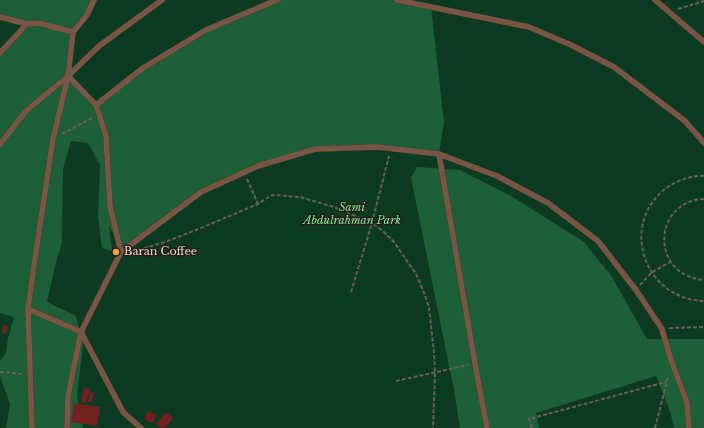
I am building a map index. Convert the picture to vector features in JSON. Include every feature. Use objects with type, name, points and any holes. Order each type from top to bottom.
[{"type":"lane","points":[[32,428],[28,309],[34,265],[53,139],[68,76],[73,32],[87,15],[94,0]]},
{"type":"lane","points":[[0,144],[26,111],[68,76],[99,46],[162,0]]},
{"type":"lane","points":[[96,105],[143,68],[206,30],[278,0]]},
{"type":"lane","points":[[397,0],[529,27],[571,45],[614,66],[685,121],[704,143]]},
{"type":"lane","points":[[655,0],[704,42]]},
{"type":"lane","points":[[0,17],[27,24],[38,23],[73,32]]},
{"type":"lane","points":[[0,53],[27,24]]},
{"type":"lane","points":[[68,76],[96,105],[106,136],[110,206],[121,252]]},
{"type":"lane","points":[[67,428],[68,396],[81,332],[121,252],[201,192],[258,166],[315,149],[378,147],[439,154],[497,176],[548,203],[598,241],[636,290],[662,329],[670,357],[687,403],[689,428]]},
{"type":"lane","points":[[439,154],[487,428]]},
{"type":"lane","points":[[28,309],[81,332],[123,412],[141,428]]},
{"type":"path","points":[[670,12],[704,1]]},
{"type":"path","points":[[53,139],[99,114]]},
{"type":"path","points":[[351,292],[372,223],[391,149]]},
{"type":"path","points":[[244,173],[258,204]]},
{"type":"path","points":[[704,176],[688,178],[675,182],[664,190],[655,199],[648,210],[643,222],[641,235],[645,261],[651,273],[659,282],[668,290],[679,296],[691,300],[704,301]]},
{"type":"path","points":[[121,252],[140,249],[165,242],[258,204],[272,195],[300,197],[334,207],[372,223],[394,242],[416,274],[429,307],[435,372],[433,428]]},
{"type":"path","points":[[704,199],[690,202],[675,212],[666,227],[664,236],[666,254],[675,268],[688,277],[704,280]]},
{"type":"path","points":[[636,290],[651,273],[670,262]]},
{"type":"path","points":[[662,329],[704,327]]},
{"type":"path","points":[[396,380],[475,364]]},
{"type":"path","points":[[0,372],[30,374]]},
{"type":"path","points":[[655,428],[668,375]]},
{"type":"path","points":[[532,428],[529,419],[666,382]]},
{"type":"green space","name":"Sami Abdulrahman Park","points":[[0,0],[704,0],[704,428],[0,428]]},
{"type":"green space","points":[[0,0],[94,0],[73,32],[68,76],[96,104],[143,68],[206,30],[280,0],[397,0],[431,7],[444,122],[439,154],[378,147],[315,149],[244,173],[201,192],[121,252],[109,225],[112,251],[102,248],[98,216],[100,165],[88,143],[71,141],[63,169],[62,242],[47,302],[76,316],[83,344],[77,397],[83,428],[6,428],[10,404],[0,376],[0,361],[6,353],[8,338],[14,317],[0,313],[0,54],[27,25],[0,14]]},
{"type":"green space","points":[[417,167],[460,170],[511,196],[584,242],[612,277],[647,339],[704,339],[704,428],[674,428],[670,411],[656,376],[536,413],[539,428],[460,428],[454,390],[411,178]]},
{"type":"building","points":[[3,325],[8,326],[6,333],[2,333]]},
{"type":"building","points":[[84,388],[90,389],[86,403],[81,402]]},
{"type":"building","points":[[90,392],[94,393],[92,402],[88,402]]},
{"type":"building","points":[[74,403],[100,407],[97,426],[71,422]]},
{"type":"building","points":[[148,411],[156,415],[153,423],[144,419]]},
{"type":"building","points":[[166,412],[173,418],[165,428],[161,428],[156,424]]},
{"type":"place","name":"Baran Coffee","points":[[116,252]]}]
